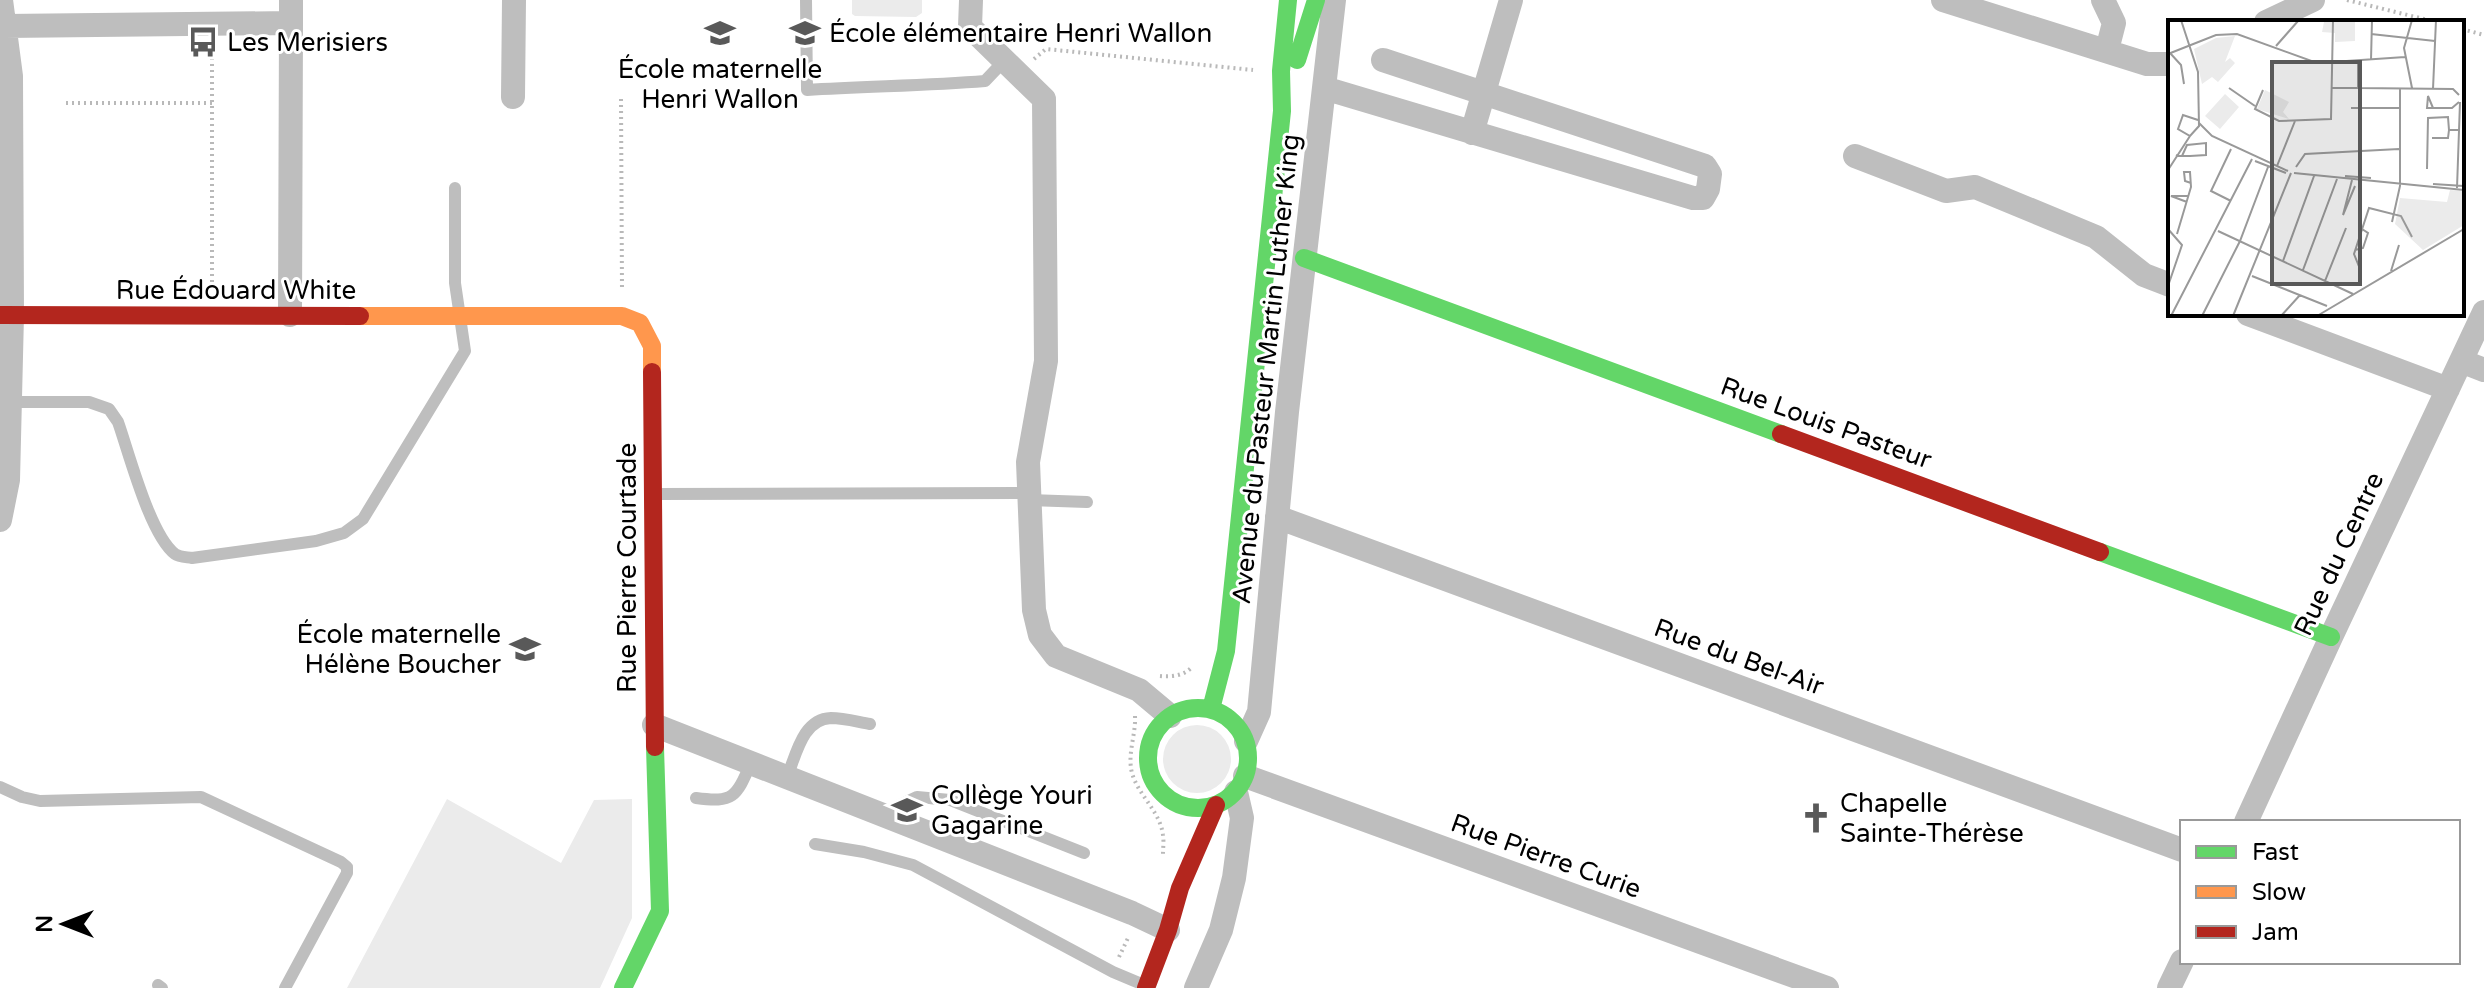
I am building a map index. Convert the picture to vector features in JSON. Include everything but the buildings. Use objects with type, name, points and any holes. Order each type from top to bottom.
[{"type":"street","points":[[0,520],[8,480],[10,402],[6,315],[11,76],[1,0]]},
{"type":"street","points":[[513,97],[514,0]]},
{"type":"street","points":[[971,0],[970,27],[1044,99],[1046,361],[1028,462],[1034,610],[1040,635],[1056,656],[1139,690],[1170,716],[1197,707],[1226,716],[1238,727],[1246,741]]},
{"type":"street","name":"Avenue du Pasteur Martin Luther King","points":[[1211,709],[1226,651],[1282,111],[1281,71],[1288,0]]},
{"type":"street","name":"Avenue du Pasteur Martin Luther King","points":[[1282,111],[1316,0]]},
{"type":"street","name":"Avenue du Pasteur Martin Luther King","points":[[1147,987],[1180,888],[1249,759],[1246,741],[1259,712],[1304,258],[1334,0]]},
{"type":"street","points":[[1472,133],[1511,0]]},
{"type":"street","points":[[1943,0],[2147,64],[2168,64]]},
{"type":"street","points":[[2103,0],[2114,23],[2107,50]]},
{"type":"street","points":[[2270,20],[2313,0]]},
{"type":"street","points":[[5,26],[212,24],[291,12],[290,315]]},
{"type":"street","points":[[1324,88],[1693,198],[1703,198],[1708,189],[1710,174],[1705,166],[1383,60]]},
{"type":"street","points":[[1855,156],[1946,191],[1975,187],[1988,192],[2096,237],[2144,275],[2168,284]]},
{"type":"street","name":"Rue Louis Pasteur","points":[[1304,258],[2331,637]]},
{"type":"street","name":"Rue du Centre","points":[[2247,820],[2484,312]]},
{"type":"street","name":"Rue Édouard White","points":[[6,315],[460,317]]},
{"type":"street","points":[[460,317],[622,316]]},
{"type":"street","name":"Rue Pierre Courtade","points":[[622,316],[640,323],[652,346],[654,725],[660,911],[623,988]]},
{"type":"street","points":[[2253,316],[2448,389]]},
{"type":"street","points":[[2461,361],[2484,370]]},
{"type":"street","name":"Rue du Bel-Air","points":[[1277,517],[2180,849]]},
{"type":"street","name":"Avenue du Pasteur Martin Luther King","points":[[1170,716],[1159,725],[1152,738],[1148,766],[1161,792],[1172,801],[1179,837],[1180,888]]},
{"type":"street","points":[[654,725],[1168,930]]},
{"type":"street","points":[[1172,801],[1201,809],[1232,791]]},
{"type":"street","name":"Avenue du Pasteur Martin Luther King","points":[[1196,988],[1221,930],[1234,878],[1242,818],[1232,791]]},
{"type":"street","name":"Rue Pierre Curie","points":[[1232,791],[1827,988]]},
{"type":"street","points":[[2169,988],[2181,964]]},
{"type":"lane","points":[[806,0],[807,90],[985,81],[1011,66]]},
{"type":"lane","points":[[10,402],[89,402],[109,409],[118,422],[154,525],[163,543],[177,556],[192,558],[316,541],[344,533],[363,519],[465,351],[455,283],[455,188]]},
{"type":"lane","points":[[653,494],[1029,497],[1087,502]]},
{"type":"lane","points":[[787,777],[807,729],[829,718],[870,724]]},
{"type":"lane","points":[[696,798],[721,802],[739,791],[751,763]]},
{"type":"lane","points":[[0,787],[40,801],[201,797],[341,862],[347,867],[347,873],[285,988]]},
{"type":"lane","points":[[880,814],[917,797],[950,800],[1084,853]]},
{"type":"lane","points":[[815,844],[864,852],[913,865],[1113,972],[1147,987]]},
{"type":"path","points":[[2347,0],[2428,20]]},
{"type":"path","points":[[212,24],[212,315]]},
{"type":"path","points":[[2464,30],[2484,35]]},
{"type":"path","points":[[1011,66],[1046,49],[1268,71]]},
{"type":"path","points":[[621,99],[622,316]]},
{"type":"path","points":[[66,103],[212,103]]},
{"type":"path","points":[[1160,865],[1163,834],[1158,819],[1138,790],[1131,768],[1139,690],[1153,676],[1173,677],[1189,671],[1194,665]]},
{"type":"path","points":[[1113,972],[1138,916]]},
{"type":"shaded area","points":[[852,0],[922,0],[922,13],[916,17],[855,16],[852,14]]},
{"type":"shaded area","points":[[1197,725],[1221,735],[1231,759],[1221,783],[1197,793],[1173,783],[1163,759],[1173,735]]},
{"type":"shaded area","points":[[447,799],[561,863],[594,800],[632,799],[632,918],[600,988],[347,988]]},
{"type":"traffic: fast","points":[[1211,709],[1226,651],[1282,111],[1281,71],[1288,0]]},
{"type":"traffic: fast","points":[[1297,60],[1316,0]]},
{"type":"traffic: fast","points":[[1304,258],[1781,434]]},
{"type":"traffic: fast","points":[[2100,552],[2331,637]]},
{"type":"traffic: fast","points":[[1198,708],[1217,712],[1234,722],[1244,739],[1248,758],[1244,777],[1234,794],[1217,804],[1198,808],[1179,804],[1162,794],[1152,777],[1148,758],[1152,739],[1162,722],[1179,712],[1198,708]]},
{"type":"traffic: fast","points":[[623,988],[660,911],[655,747]]},
{"type":"traffic: slow","points":[[360,316],[622,316],[640,323],[652,346],[652,372]]},
{"type":"traffic: jam","points":[[0,315],[360,316]]},
{"type":"traffic: jam","points":[[652,372],[655,747]]},
{"type":"traffic: jam","points":[[1781,434],[2100,552]]},
{"type":"traffic: jam","points":[[1146,988],[1180,888],[1216,805]]},
{"type":"place","name":"École maternelle Henri Wallon","points":[[720,33]]},
{"type":"place","name":"École élémentaire Henri Wallon","points":[[805,33]]},
{"type":"place","name":"Les Merisiers","points":[[203,42]]},
{"type":"place","name":"École maternelle Hélène Boucher","points":[[525,649]]},
{"type":"place","name":"Collège Youri Gagarine","points":[[907,810]]},
{"type":"place","name":"Chapelle Sainte-Thérèse","points":[[1816,818]]}]
